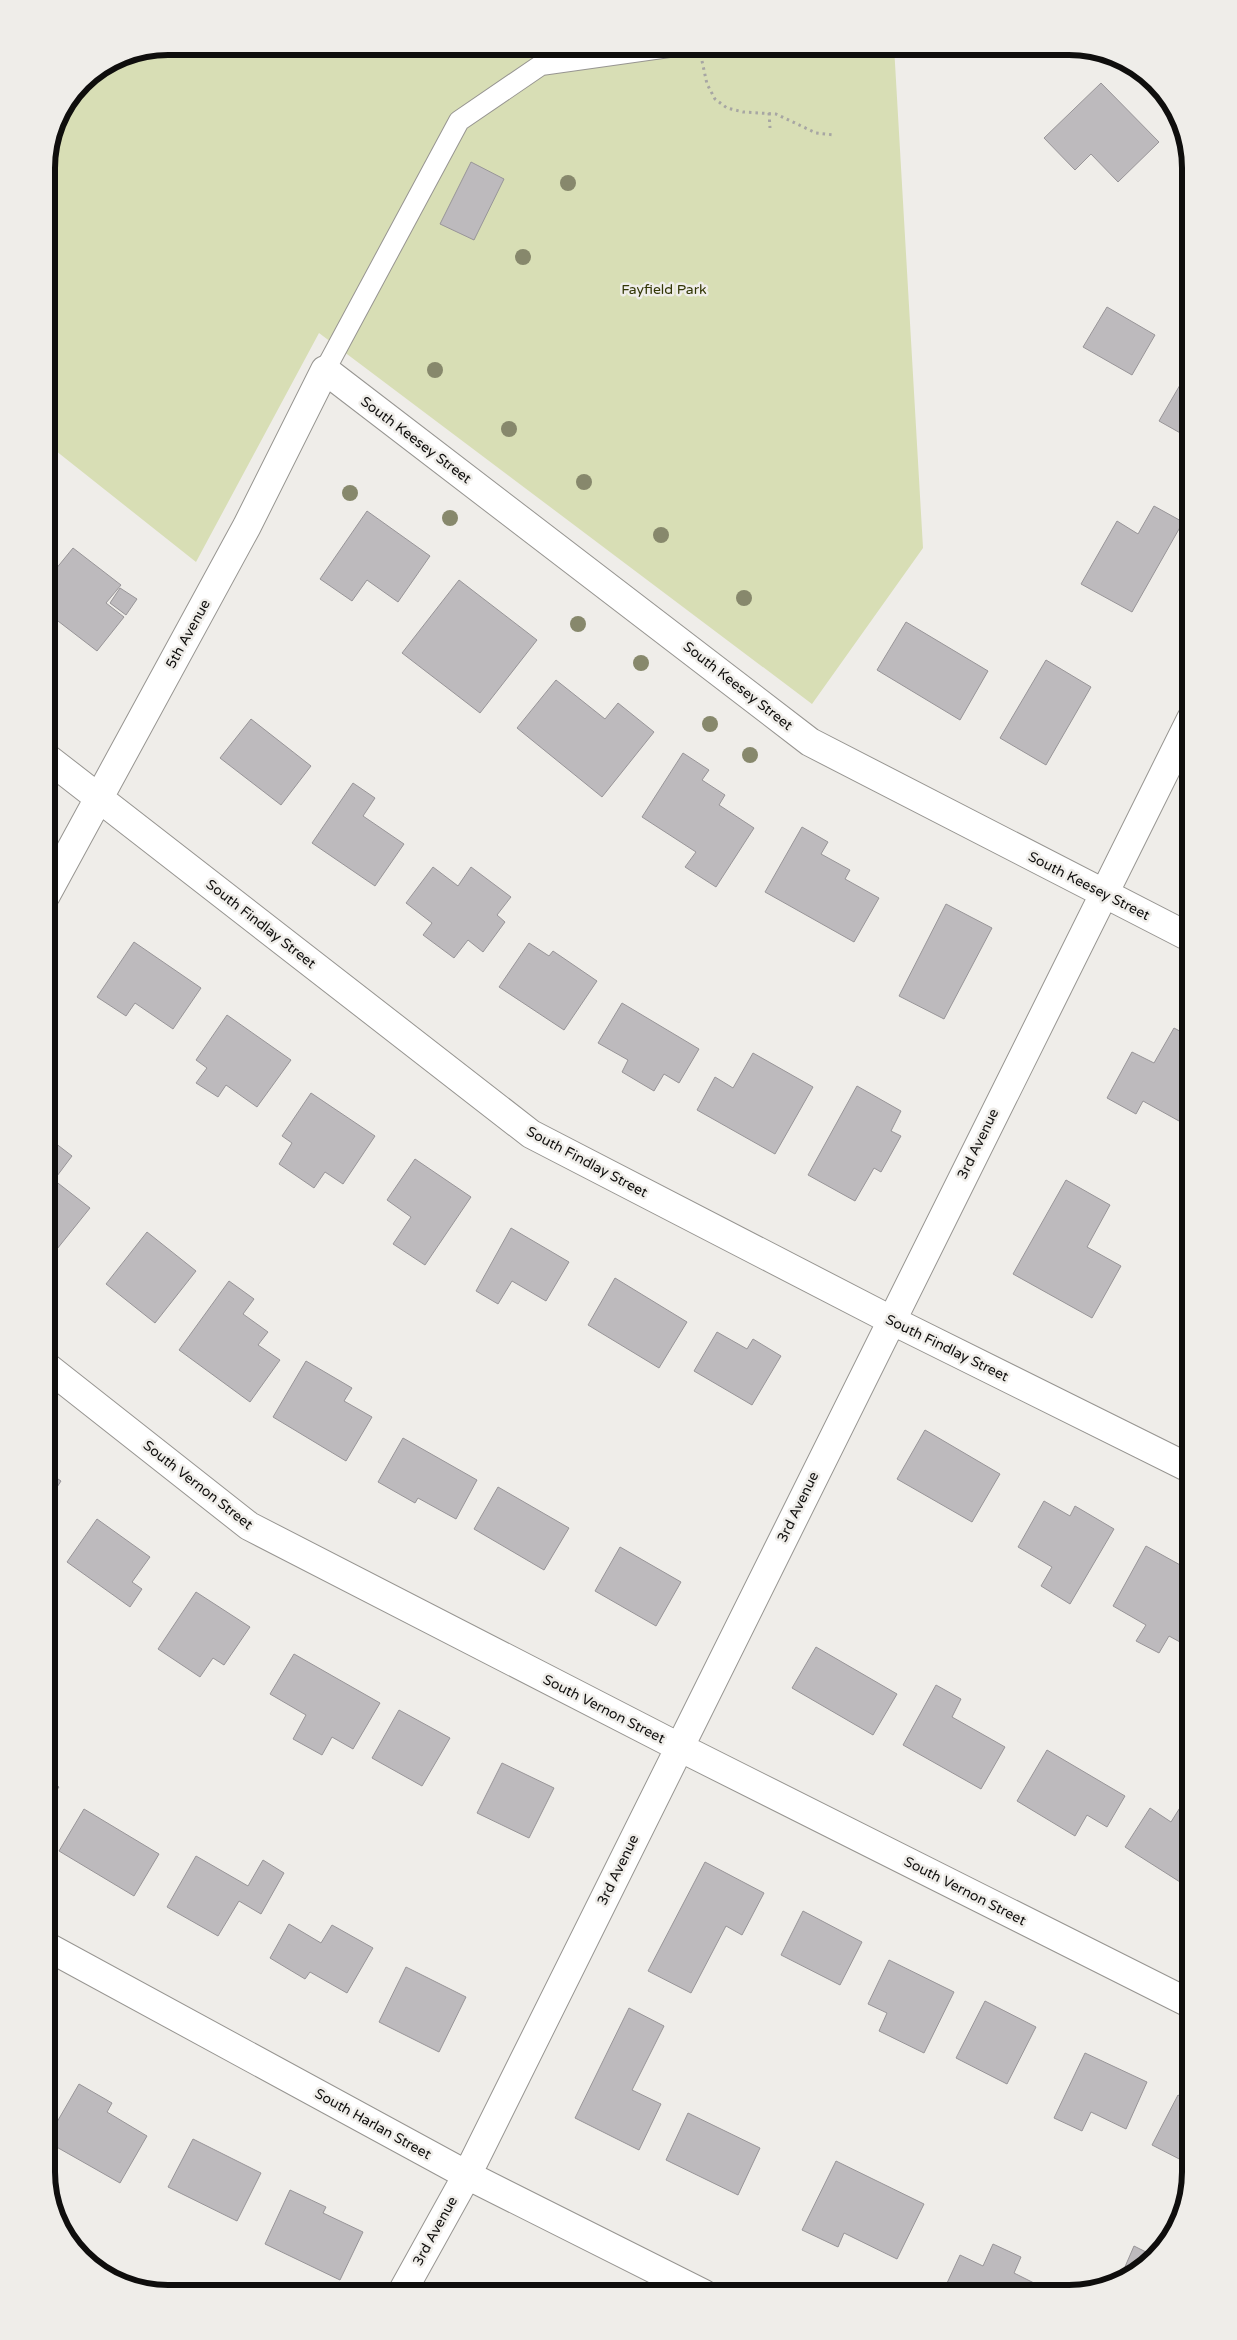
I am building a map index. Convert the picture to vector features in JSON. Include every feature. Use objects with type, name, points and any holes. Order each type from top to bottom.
[{"type":"street","name":"5th Avenue","points":[[55,878],[247,526],[325,370]]},
{"type":"street","name":"South Keesey Street","points":[[325,370],[810,742],[1182,934]]},
{"type":"street","name":"3rd Avenue","points":[[406,2285],[467,2175],[678,1747],[1182,737]]},
{"type":"street","name":"South Findlay Street","points":[[55,764],[531,1134],[891,1320],[1182,1464]]},
{"type":"street","name":"South Vernon Street","points":[[55,1373],[249,1526],[678,1747],[1182,1999]]},
{"type":"street","name":"South Harlan Street","points":[[55,1951],[467,2175],[686,2285]]},
{"type":"lane","points":[[325,370],[459,121],[541,65],[612,55]]},
{"type":"path","points":[[701,55],[707,84],[715,99],[727,108],[743,112],[776,114],[816,133],[835,135]]},
{"type":"path","points":[[769,113],[770,128]]},
{"type":"green space","name":"Fayfield Park","points":[[160,55],[895,55],[923,548],[812,704],[319,333],[196,562],[55,450],[55,160],[59,139],[70,111],[83,93],[99,78],[125,64],[146,57]]},
{"type":"building","points":[[1101,83],[1159,142],[1118,182],[1091,154],[1075,170],[1044,138]]},
{"type":"building","points":[[471,162],[504,179],[474,240],[440,224]]},
{"type":"building","points":[[1107,307],[1155,335],[1132,375],[1083,347]]},
{"type":"building","points":[[1180,385],[1182,386],[1182,434],[1159,421]]},
{"type":"building","points":[[1154,506],[1182,521],[1132,612],[1081,584],[1117,521],[1138,534]]},
{"type":"building","points":[[367,511],[430,556],[398,602],[367,580],[352,601],[320,579]]},
{"type":"building","points":[[73,548],[121,585],[106,603],[124,617],[97,651],[58,621],[55,624],[55,570]]},
{"type":"building","points":[[459,580],[537,640],[480,713],[402,653]]},
{"type":"building","points":[[120,588],[137,599],[126,615],[110,603]]},
{"type":"building","points":[[906,622],[988,671],[960,720],[877,670]]},
{"type":"building","points":[[1046,660],[1091,687],[1046,765],[1000,738]]},
{"type":"building","points":[[556,680],[605,719],[618,703],[654,732],[602,797],[517,728]]},
{"type":"building","points":[[251,719],[311,766],[281,805],[220,758]]},
{"type":"building","points":[[683,753],[709,770],[702,780],[725,795],[719,805],[754,828],[716,887],[685,867],[696,852],[642,817]]},
{"type":"building","points":[[353,783],[375,798],[363,816],[404,844],[375,886],[312,843]]},
{"type":"building","points":[[802,827],[828,842],[821,854],[850,870],[845,879],[879,898],[854,942],[765,892]]},
{"type":"building","points":[[433,867],[458,886],[471,867],[511,897],[497,915],[505,922],[483,952],[468,940],[454,958],[423,935],[432,923],[406,903]]},
{"type":"building","points":[[946,904],[992,928],[944,1019],[899,996]]},
{"type":"building","points":[[134,942],[201,988],[173,1029],[135,1003],[126,1016],[97,997]]},
{"type":"building","points":[[529,943],[549,956],[553,951],[597,981],[564,1030],[499,987]]},
{"type":"building","points":[[622,1003],[699,1049],[679,1083],[664,1074],[654,1091],[622,1072],[628,1060],[598,1043]]},
{"type":"building","points":[[227,1015],[291,1060],[257,1107],[226,1085],[218,1097],[196,1083],[207,1068],[196,1060]]},
{"type":"building","points":[[1174,1028],[1182,1032],[1182,1116],[1179,1121],[1143,1101],[1136,1114],[1107,1098],[1132,1052],[1154,1063]]},
{"type":"building","points":[[753,1053],[813,1087],[775,1154],[697,1110],[715,1077],[733,1088]]},
{"type":"building","points":[[857,1086],[901,1111],[891,1131],[901,1136],[881,1172],[874,1168],[855,1201],[808,1175]]},
{"type":"building","points":[[311,1093],[375,1136],[343,1184],[325,1172],[314,1188],[279,1164],[292,1143],[282,1136]]},
{"type":"building","points":[[55,1143],[72,1156],[55,1179]]},
{"type":"building","points":[[415,1159],[471,1197],[425,1265],[393,1244],[411,1217],[387,1200]]},
{"type":"building","points":[[1066,1180],[1110,1205],[1087,1247],[1121,1266],[1092,1318],[1013,1274]]},
{"type":"building","points":[[55,1181],[90,1208],[57,1249],[55,1247]]},
{"type":"building","points":[[511,1228],[569,1262],[546,1301],[512,1281],[498,1304],[476,1291]]},
{"type":"building","points":[[147,1232],[196,1271],[155,1323],[106,1284]]},
{"type":"building","points":[[615,1278],[687,1322],[659,1368],[588,1325]]},
{"type":"building","points":[[229,1281],[254,1299],[243,1314],[268,1332],[258,1345],[280,1360],[250,1402],[179,1350]]},
{"type":"building","points":[[717,1332],[747,1349],[753,1339],[781,1356],[752,1405],[694,1371]]},
{"type":"building","points":[[306,1361],[352,1388],[344,1401],[372,1417],[346,1461],[273,1417]]},
{"type":"building","points":[[925,1430],[1000,1474],[972,1522],[897,1479]]},
{"type":"building","points":[[403,1438],[477,1480],[456,1519],[418,1498],[415,1503],[378,1482]]},
{"type":"building","points":[[55,1477],[61,1481],[55,1490]]},
{"type":"building","points":[[498,1487],[569,1528],[544,1570],[474,1529]]},
{"type":"building","points":[[1044,1501],[1070,1516],[1075,1506],[1114,1529],[1070,1604],[1041,1586],[1052,1567],[1018,1547]]},
{"type":"building","points":[[97,1519],[150,1557],[132,1582],[142,1589],[130,1607],[67,1562]]},
{"type":"building","points":[[1146,1546],[1182,1566],[1182,1643],[1169,1636],[1159,1653],[1136,1641],[1146,1625],[1113,1606]]},
{"type":"building","points":[[620,1547],[681,1582],[656,1626],[595,1591]]},
{"type":"building","points":[[196,1592],[250,1627],[224,1665],[213,1658],[200,1677],[158,1649]]},
{"type":"building","points":[[816,1647],[897,1694],[873,1735],[792,1688]]},
{"type":"building","points":[[294,1654],[380,1703],[353,1749],[332,1737],[322,1755],[293,1739],[306,1715],[270,1694]]},
{"type":"building","points":[[936,1685],[961,1699],[952,1717],[1005,1747],[981,1789],[903,1745]]},
{"type":"building","points":[[399,1710],[450,1738],[422,1786],[372,1758]]},
{"type":"building","points":[[1047,1750],[1125,1796],[1107,1827],[1087,1815],[1075,1836],[1017,1801]]},
{"type":"building","points":[[502,1763],[554,1788],[529,1838],[477,1813]]},
{"type":"building","points":[[55,1785],[59,1787],[55,1793]]},
{"type":"building","points":[[1182,1807],[1182,1883],[1125,1847],[1150,1808],[1171,1822]]},
{"type":"building","points":[[84,1809],[159,1854],[134,1896],[59,1851]]},
{"type":"building","points":[[196,1856],[248,1886],[263,1860],[284,1873],[261,1914],[239,1901],[218,1936],[167,1907]]},
{"type":"building","points":[[705,1862],[764,1893],[742,1935],[726,1926],[691,1993],[648,1971]]},
{"type":"building","points":[[803,1911],[862,1942],[840,1985],[781,1955]]},
{"type":"building","points":[[289,1924],[321,1943],[332,1925],[373,1948],[347,1993],[310,1972],[305,1979],[270,1958]]},
{"type":"building","points":[[889,1960],[954,1992],[924,2053],[879,2031],[887,2013],[868,2004]]},
{"type":"building","points":[[406,1967],[466,1997],[439,2052],[379,2022]]},
{"type":"building","points":[[985,2001],[1036,2027],[1007,2084],[956,2058]]},
{"type":"building","points":[[629,2008],[664,2026],[632,2090],[661,2104],[639,2150],[575,2118]]},
{"type":"building","points":[[1085,2053],[1147,2082],[1126,2129],[1091,2112],[1082,2131],[1054,2118]]},
{"type":"building","points":[[79,2084],[112,2103],[107,2112],[147,2136],[120,2183],[55,2146],[55,2125]]},
{"type":"building","points":[[1178,2095],[1182,2097],[1182,2160],[1152,2145]]},
{"type":"building","points":[[688,2113],[760,2148],[738,2195],[666,2160]]},
{"type":"building","points":[[193,2139],[261,2173],[237,2221],[168,2187]]},
{"type":"building","points":[[836,2161],[924,2204],[897,2259],[844,2233],[838,2247],[802,2230]]},
{"type":"building","points":[[290,2190],[326,2207],[323,2213],[363,2232],[340,2280],[265,2244]]},
{"type":"building","points":[[993,2244],[1021,2257],[1014,2273],[1038,2285],[946,2285],[960,2255],[983,2266]]},
{"type":"building","points":[[1134,2246],[1148,2253],[1132,2266],[1123,2271]]}]
